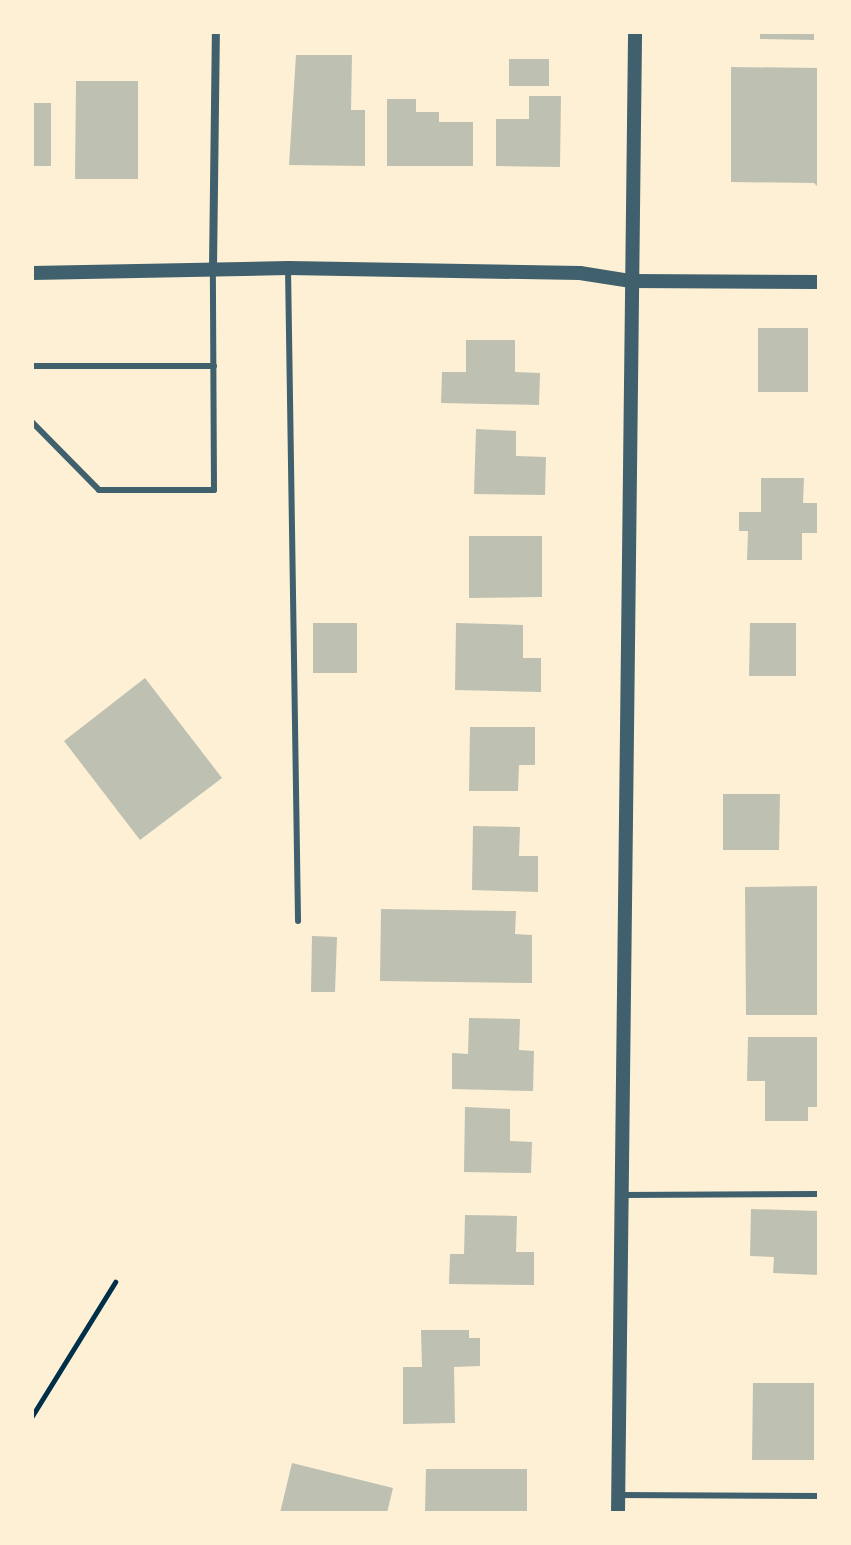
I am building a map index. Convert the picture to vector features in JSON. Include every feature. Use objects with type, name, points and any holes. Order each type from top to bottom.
[{"type":"street","points":[[213,269],[216,32]]},
{"type":"street","points":[[618,1513],[635,32]]},
{"type":"street","points":[[32,273],[288,268],[580,273],[631,281],[819,282]]},
{"type":"lane","points":[[288,268],[298,921]]},
{"type":"lane","points":[[32,422],[99,490],[214,490],[213,269]]},
{"type":"lane","points":[[32,366],[214,366]]},
{"type":"lane","points":[[622,1195],[819,1194]]},
{"type":"lane","points":[[618,1495],[819,1496]]},
{"type":"path","points":[[32,1416],[115,1282]]},
{"type":"building","points":[[760,32],[814,32],[814,40],[760,39]]},
{"type":"building","points":[[296,55],[352,55],[351,110],[365,110],[365,166],[289,165]]},
{"type":"building","points":[[509,59],[549,59],[549,86],[509,86]]},
{"type":"building","points":[[731,67],[819,68],[819,188],[814,183],[731,182]]},
{"type":"building","points":[[76,81],[138,81],[138,179],[75,179]]},
{"type":"building","points":[[529,96],[561,96],[560,167],[496,166],[496,119],[529,119]]},
{"type":"building","points":[[387,99],[416,99],[416,112],[439,112],[439,122],[473,122],[473,166],[387,166]]},
{"type":"building","points":[[32,103],[51,103],[51,166],[32,166]]},
{"type":"building","points":[[758,328],[808,328],[808,392],[758,392]]},
{"type":"building","points":[[466,340],[515,340],[515,372],[540,373],[539,405],[441,403],[442,372],[466,372]]},
{"type":"building","points":[[476,429],[516,431],[516,456],[546,457],[545,495],[474,494]]},
{"type":"building","points":[[761,478],[804,478],[803,503],[819,503],[819,533],[802,533],[802,560],[747,560],[748,531],[739,531],[739,512],[761,512]]},
{"type":"building","points":[[469,536],[542,536],[542,597],[469,598]]},
{"type":"building","points":[[313,623],[357,623],[357,673],[313,673]]},
{"type":"building","points":[[456,623],[523,625],[523,658],[541,658],[541,692],[455,690]]},
{"type":"building","points":[[750,623],[796,623],[796,676],[749,676]]},
{"type":"building","points":[[145,678],[222,778],[140,840],[64,741]]},
{"type":"building","points":[[470,727],[535,727],[535,765],[519,765],[518,791],[469,791]]},
{"type":"building","points":[[723,794],[780,794],[779,850],[723,850]]},
{"type":"building","points":[[473,826],[520,827],[519,856],[538,856],[538,892],[472,890]]},
{"type":"building","points":[[819,886],[819,1015],[746,1015],[745,887]]},
{"type":"building","points":[[381,909],[516,911],[515,934],[532,935],[532,983],[380,981]]},
{"type":"building","points":[[312,936],[337,937],[335,992],[311,992]]},
{"type":"building","points":[[469,1018],[520,1019],[519,1050],[534,1051],[533,1091],[452,1089],[452,1053],[468,1054]]},
{"type":"building","points":[[748,1037],[819,1037],[819,1107],[808,1107],[808,1121],[765,1121],[765,1081],[747,1081]]},
{"type":"building","points":[[465,1107],[510,1109],[510,1141],[532,1142],[531,1173],[464,1172]]},
{"type":"building","points":[[751,1209],[819,1211],[819,1275],[773,1273],[774,1257],[750,1256]]},
{"type":"building","points":[[465,1215],[517,1216],[516,1252],[534,1252],[534,1285],[449,1284],[450,1254],[464,1254]]},
{"type":"building","points":[[421,1330],[469,1330],[469,1338],[480,1338],[480,1366],[454,1367],[455,1423],[403,1424],[403,1367],[422,1367]]},
{"type":"building","points":[[753,1383],[814,1383],[814,1460],[752,1460]]},
{"type":"building","points":[[292,1463],[393,1488],[387,1513],[280,1513]]},
{"type":"building","points":[[426,1469],[527,1469],[527,1513],[425,1513]]}]
